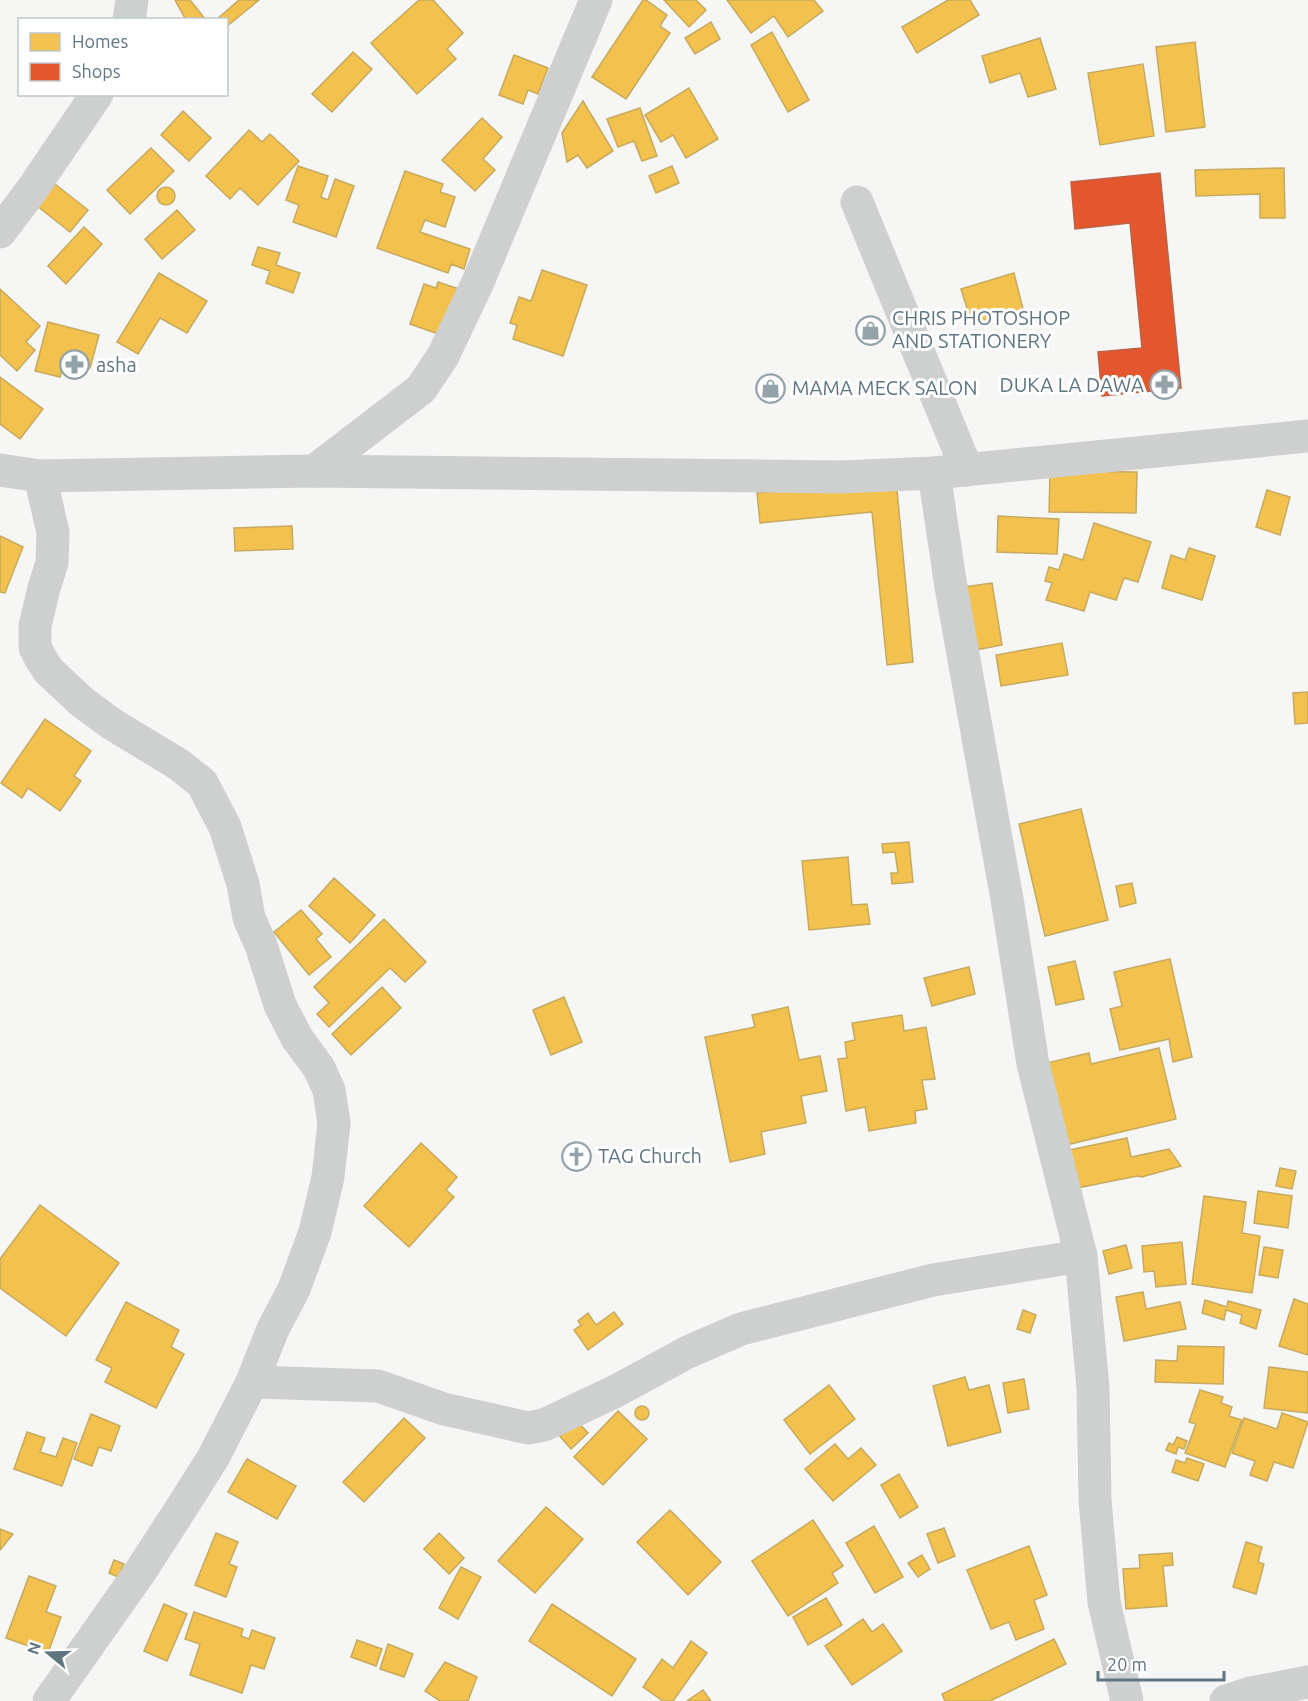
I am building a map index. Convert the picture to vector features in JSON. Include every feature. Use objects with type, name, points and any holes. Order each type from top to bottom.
[{"type":"street","points":[[129,18],[132,0]]},
{"type":"street","points":[[314,471],[421,389],[434,373],[478,282],[596,0]]},
{"type":"street","points":[[0,232],[96,96]]},
{"type":"street","points":[[857,202],[967,470]]},
{"type":"street","points":[[0,470],[40,476],[314,471],[841,477],[934,473],[1308,436]]},
{"type":"street","points":[[934,473],[951,587],[1008,905],[1033,1064],[1081,1256],[1092,1366],[1095,1500],[1104,1602],[1127,1701]]},
{"type":"street","points":[[40,476],[53,532],[52,563],[35,626],[35,647],[40,659],[49,671],[82,702],[112,724],[178,764],[202,783],[225,827],[243,884],[249,918],[261,945],[280,1005],[297,1038],[319,1068],[329,1090],[334,1122],[328,1177],[315,1232],[294,1289],[273,1329],[252,1382],[213,1458],[140,1572],[49,1701]]},
{"type":"street","points":[[252,1382],[378,1386],[444,1409],[528,1428],[544,1425],[614,1392],[688,1352],[741,1329],[933,1280],[1081,1256]]},
{"type":"street","points":[[1226,1701],[1251,1693],[1308,1682]]},
{"type":"building: Homes","points":[[175,0],[190,0],[204,18],[185,18]]},
{"type":"building: Homes","points":[[239,0],[259,0],[228,25],[228,18],[218,18]]},
{"type":"building: Homes","points":[[419,0],[433,0],[463,33],[447,49],[456,59],[417,94],[371,43]]},
{"type":"building: Homes","points":[[643,0],[667,15],[660,26],[670,33],[626,99],[592,77]]},
{"type":"building: Homes","points":[[664,0],[696,0],[706,10],[689,27]]},
{"type":"building: Homes","points":[[727,0],[814,0],[823,11],[788,37],[774,16],[751,33]]},
{"type":"building: Homes","points":[[948,0],[970,0],[979,15],[917,53],[902,27]]},
{"type":"building: Homes","points":[[711,22],[720,39],[695,54],[685,38]]},
{"type":"building: Homes","points":[[772,32],[809,100],[788,112],[751,45]]},
{"type":"building: Homes","points":[[1040,38],[1056,89],[1028,97],[1020,73],[990,83],[982,56]]},
{"type":"building: Homes","points":[[1195,42],[1205,127],[1166,132],[1156,47]]},
{"type":"building: Homes","points":[[353,52],[372,69],[332,112],[312,94]]},
{"type":"building: Homes","points":[[514,55],[548,68],[538,94],[528,90],[523,104],[499,95]]},
{"type":"building: Homes","points":[[1143,64],[1154,136],[1100,145],[1088,73]]},
{"type":"building: Homes","points":[[689,88],[718,139],[686,158],[673,135],[661,142],[645,115]]},
{"type":"building: Homes","points":[[583,101],[613,151],[587,168],[578,155],[567,162],[562,133]]},
{"type":"building: Homes","points":[[640,108],[657,156],[642,161],[634,141],[618,147],[607,119]]},
{"type":"building: Homes","points":[[183,111],[211,138],[189,161],[161,135]]},
{"type":"building: Homes","points":[[482,118],[502,137],[483,159],[495,170],[475,191],[442,160]]},
{"type":"building: Homes","points":[[249,130],[262,142],[270,134],[299,161],[258,205],[240,188],[230,199],[206,176]]},
{"type":"building: Homes","points":[[151,148],[174,171],[130,214],[107,190]]},
{"type":"building: Homes","points":[[298,166],[328,176],[321,197],[328,200],[335,179],[354,186],[336,237],[293,222],[299,205],[286,200]]},
{"type":"building: Homes","points":[[672,166],[679,183],[656,193],[649,176]]},
{"type":"building: Homes","points":[[1284,168],[1285,218],[1260,218],[1260,194],[1196,196],[1195,170]]},
{"type":"building: Homes","points":[[405,171],[443,184],[440,192],[455,197],[445,227],[425,220],[420,232],[470,249],[464,269],[451,264],[448,273],[377,248]]},
{"type":"building: Homes","points":[[50,180],[88,210],[70,232],[32,202]]},
{"type":"building: Homes","points":[[166,187],[173,189],[175,196],[173,203],[166,205],[159,203],[157,196],[159,189]]},
{"type":"building: Homes","points":[[177,210],[195,230],[162,259],[145,239]]},
{"type":"building: Homes","points":[[84,227],[102,244],[66,284],[48,266]]},
{"type":"building: Homes","points":[[258,247],[280,253],[276,265],[300,273],[293,293],[266,283],[270,271],[252,265]]},
{"type":"building: Homes","points":[[542,270],[587,285],[563,356],[513,339],[517,325],[510,323],[519,297],[531,301]]},
{"type":"building: Homes","points":[[159,273],[207,301],[187,333],[160,318],[138,354],[117,342]]},
{"type":"building: Homes","points":[[1014,273],[1023,309],[972,324],[961,289]]},
{"type":"building: Homes","points":[[438,282],[459,289],[444,336],[410,324],[424,284],[436,288]]},
{"type":"building: Homes","points":[[0,289],[40,326],[26,342],[35,350],[17,371],[0,355]]},
{"type":"building: Homes","points":[[48,322],[99,335],[90,368],[64,362],[60,377],[35,371]]},
{"type":"building: Homes","points":[[0,377],[43,409],[20,439],[0,424]]},
{"type":"building: Homes","points":[[1050,471],[1137,472],[1136,513],[1049,512]]},
{"type":"building: Homes","points":[[896,479],[913,662],[887,665],[872,512],[760,523],[757,493]]},
{"type":"building: Homes","points":[[1267,490],[1290,497],[1280,535],[1256,527]]},
{"type":"building: Homes","points":[[998,516],[1059,519],[1057,554],[997,552]]},
{"type":"building: Homes","points":[[1094,523],[1151,542],[1138,582],[1124,578],[1116,600],[1090,592],[1084,611],[1046,600],[1052,583],[1045,581],[1049,567],[1059,570],[1064,554],[1083,560]]},
{"type":"building: Homes","points":[[292,526],[293,549],[235,551],[234,528]]},
{"type":"building: Homes","points":[[0,536],[23,547],[5,593],[0,592]]},
{"type":"building: Homes","points":[[1189,548],[1215,556],[1202,600],[1162,588],[1171,555],[1185,560]]},
{"type":"building: Homes","points":[[992,583],[1002,645],[975,650],[964,587]]},
{"type":"building: Homes","points":[[1062,643],[1068,675],[1001,686],[996,655]]},
{"type":"building: Homes","points":[[1308,692],[1308,723],[1295,724],[1293,693]]},
{"type":"building: Homes","points":[[45,719],[91,751],[74,776],[81,781],[60,811],[28,788],[22,798],[1,783]]},
{"type":"building: Homes","points":[[1081,809],[1108,920],[1045,936],[1019,824]]},
{"type":"building: Homes","points":[[909,842],[913,882],[892,884],[891,873],[898,873],[895,852],[883,853],[882,844]]},
{"type":"building: Homes","points":[[848,857],[852,905],[867,904],[870,924],[809,930],[802,861]]},
{"type":"building: Homes","points":[[334,878],[375,915],[350,943],[309,906]]},
{"type":"building: Homes","points":[[1132,883],[1136,903],[1120,907],[1116,886]]},
{"type":"building: Homes","points":[[301,910],[322,934],[316,939],[331,957],[309,975],[274,932]]},
{"type":"building: Homes","points":[[384,919],[426,962],[405,982],[390,968],[329,1027],[317,1014],[329,1003],[314,987]]},
{"type":"building: Homes","points":[[1170,959],[1192,1057],[1173,1062],[1169,1039],[1120,1050],[1110,1009],[1122,1006],[1114,972]]},
{"type":"building: Homes","points":[[1075,961],[1084,999],[1056,1005],[1048,967]]},
{"type":"building: Homes","points":[[969,967],[975,994],[932,1006],[924,978]]},
{"type":"building: Homes","points":[[382,987],[401,1008],[351,1055],[332,1034]]},
{"type":"building: Homes","points":[[564,997],[582,1042],[551,1055],[533,1010]]},
{"type":"building: Homes","points":[[788,1007],[799,1060],[820,1056],[827,1091],[801,1096],[806,1123],[761,1132],[765,1154],[730,1162],[705,1037],[755,1027],[752,1015]]},
{"type":"building: Homes","points":[[902,1015],[904,1031],[926,1027],[935,1079],[922,1080],[927,1109],[915,1111],[916,1123],[869,1131],[865,1107],[846,1111],[838,1059],[847,1058],[845,1042],[855,1040],[852,1023]]},
{"type":"building: Homes","points":[[1159,1048],[1176,1119],[1066,1145],[1047,1063],[1089,1053],[1091,1064]]},
{"type":"building: Homes","points":[[1127,1138],[1131,1157],[1169,1149],[1181,1166],[1142,1177],[1137,1176],[1077,1188],[1069,1150]]},
{"type":"building: Homes","points":[[421,1143],[457,1177],[446,1190],[454,1197],[409,1247],[364,1206]]},
{"type":"building: Homes","points":[[1280,1168],[1296,1171],[1292,1189],[1276,1186]]},
{"type":"building: Homes","points":[[1258,1191],[1292,1196],[1288,1228],[1254,1223]]},
{"type":"building: Homes","points":[[1204,1196],[1246,1202],[1242,1233],[1260,1236],[1252,1293],[1192,1284]]},
{"type":"building: Homes","points":[[40,1205],[119,1263],[66,1336],[0,1288],[0,1259]]},
{"type":"building: Homes","points":[[1182,1242],[1186,1284],[1156,1287],[1154,1271],[1144,1272],[1142,1246]]},
{"type":"building: Homes","points":[[1126,1245],[1132,1268],[1109,1274],[1103,1251]]},
{"type":"building: Homes","points":[[1264,1247],[1283,1250],[1278,1278],[1259,1275]]},
{"type":"building: Homes","points":[[1143,1292],[1146,1309],[1180,1302],[1186,1329],[1124,1341],[1116,1297]]},
{"type":"building: Homes","points":[[1294,1299],[1308,1304],[1308,1355],[1279,1346]]},
{"type":"building: Homes","points":[[1205,1300],[1227,1307],[1228,1301],[1261,1310],[1256,1329],[1240,1323],[1242,1315],[1226,1310],[1224,1320],[1202,1313]]},
{"type":"building: Homes","points":[[126,1302],[179,1330],[171,1347],[184,1354],[156,1408],[105,1382],[112,1368],[96,1360]]},
{"type":"building: Homes","points":[[1023,1310],[1036,1315],[1030,1333],[1017,1329]]},
{"type":"building: Homes","points":[[614,1312],[623,1324],[588,1350],[574,1330],[581,1325],[578,1321],[588,1313],[596,1325]]},
{"type":"building: Homes","points":[[1178,1346],[1224,1347],[1223,1384],[1155,1382],[1156,1360],[1177,1361]]},
{"type":"building: Homes","points":[[1269,1367],[1308,1372],[1308,1413],[1264,1408]]},
{"type":"building: Homes","points":[[965,1377],[969,1390],[989,1385],[1001,1432],[948,1446],[933,1386]]},
{"type":"building: Homes","points":[[1024,1379],[1029,1409],[1008,1413],[1003,1383]]},
{"type":"building: Homes","points":[[829,1385],[855,1419],[810,1454],[784,1420]]},
{"type":"building: Homes","points":[[1200,1390],[1223,1397],[1221,1403],[1232,1407],[1229,1416],[1242,1420],[1225,1467],[1185,1453],[1196,1424],[1189,1422]]},
{"type":"building: Homes","points":[[642,1406],[647,1408],[649,1413],[647,1418],[642,1420],[637,1418],[635,1413],[637,1408]]},
{"type":"building: Homes","points":[[618,1411],[647,1439],[603,1485],[574,1457]]},
{"type":"building: Homes","points":[[1282,1413],[1308,1422],[1293,1468],[1274,1462],[1267,1481],[1250,1475],[1255,1461],[1232,1453],[1244,1418],[1277,1429]]},
{"type":"building: Homes","points":[[91,1414],[120,1426],[111,1451],[99,1447],[92,1466],[74,1459]]},
{"type":"building: Homes","points":[[404,1418],[425,1438],[364,1502],[343,1482]]},
{"type":"building: Homes","points":[[575,1419],[588,1433],[571,1449],[558,1434]]},
{"type":"building: Homes","points":[[27,1432],[45,1438],[40,1452],[56,1457],[63,1438],[77,1443],[62,1486],[14,1469]]},
{"type":"building: Homes","points":[[1177,1437],[1187,1441],[1184,1449],[1178,1447],[1176,1454],[1166,1450],[1169,1443],[1173,1445]]},
{"type":"building: Homes","points":[[835,1444],[848,1459],[861,1448],[876,1465],[833,1501],[805,1469]]},
{"type":"building: Homes","points":[[1187,1458],[1204,1464],[1198,1481],[1172,1472],[1176,1460],[1185,1463]]},
{"type":"building: Homes","points":[[247,1459],[296,1486],[277,1519],[228,1492]]},
{"type":"building: Homes","points":[[899,1474],[918,1507],[900,1518],[881,1485]]},
{"type":"building: Homes","points":[[546,1507],[583,1539],[535,1593],[498,1561]]},
{"type":"building: Homes","points":[[670,1510],[721,1562],[688,1595],[637,1542]]},
{"type":"building: Homes","points":[[813,1520],[843,1566],[832,1573],[838,1583],[788,1616],[752,1561]]},
{"type":"building: Homes","points":[[874,1526],[903,1577],[875,1593],[846,1543]]},
{"type":"building: Homes","points":[[944,1528],[955,1556],[938,1563],[927,1534]]},
{"type":"building: Homes","points":[[0,1529],[13,1534],[0,1550]]},
{"type":"building: Homes","points":[[216,1533],[238,1542],[229,1564],[237,1567],[226,1597],[195,1585]]},
{"type":"building: Homes","points":[[439,1533],[464,1558],[449,1574],[424,1549]]},
{"type":"building: Homes","points":[[1246,1542],[1262,1547],[1258,1562],[1264,1564],[1256,1594],[1233,1587]]},
{"type":"building: Homes","points":[[1029,1546],[1047,1595],[1034,1600],[1044,1629],[1016,1640],[1009,1622],[991,1629],[967,1570]]},
{"type":"building: Homes","points":[[1172,1553],[1173,1565],[1163,1566],[1167,1606],[1126,1609],[1123,1569],[1140,1568],[1139,1555]]},
{"type":"building: Homes","points":[[922,1555],[930,1569],[918,1577],[908,1563]]},
{"type":"building: Homes","points":[[114,1560],[124,1564],[118,1577],[109,1573]]},
{"type":"building: Homes","points":[[461,1567],[481,1577],[458,1619],[439,1608]]},
{"type":"building: Homes","points":[[29,1576],[56,1586],[46,1612],[61,1617],[48,1653],[6,1638]]},
{"type":"building: Homes","points":[[826,1598],[842,1625],[808,1645],[793,1617]]},
{"type":"building: Homes","points":[[164,1604],[187,1614],[167,1661],[144,1651]]},
{"type":"building: Homes","points":[[552,1604],[636,1659],[612,1696],[529,1641]]},
{"type":"building: Homes","points":[[194,1612],[243,1629],[241,1636],[249,1639],[252,1630],[275,1638],[264,1669],[251,1665],[242,1693],[190,1675],[200,1644],[185,1639]]},
{"type":"building: Homes","points":[[863,1619],[872,1632],[883,1624],[902,1651],[852,1685],[825,1646]]},
{"type":"building: Homes","points":[[1054,1639],[1066,1664],[990,1701],[945,1701],[942,1694]]},
{"type":"building: Homes","points":[[357,1640],[382,1649],[376,1666],[351,1657]]},
{"type":"building: Homes","points":[[691,1641],[707,1653],[673,1701],[663,1701],[643,1687],[662,1659],[673,1668]]},
{"type":"building: Homes","points":[[388,1644],[413,1654],[404,1677],[380,1669]]},
{"type":"building: Homes","points":[[445,1662],[477,1677],[468,1701],[440,1701],[425,1691]]},
{"type":"building: Homes","points":[[703,1690],[711,1701],[687,1701]]},
{"type":"building: Shops","points":[[1160,173],[1181,388],[1102,396],[1098,352],[1142,348],[1130,223],[1075,229],[1071,182]]},
{"type":"place","name":"CHRIS PHOTOSHOP AND STATIONERY","points":[[871,330]]},
{"type":"place","name":"asha","points":[[75,365]]},
{"type":"place","name":"DUKA LA DAWA","points":[[1165,385]]},
{"type":"place","name":"MAMA MECK SALON","points":[[771,388]]},
{"type":"place","name":"TAG Church","points":[[577,1156]]}]
